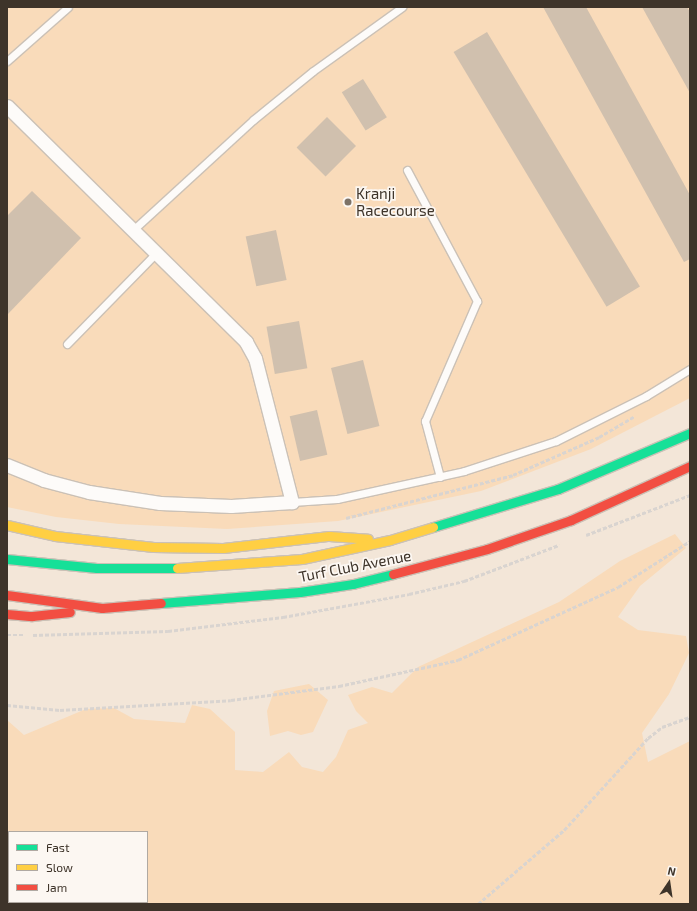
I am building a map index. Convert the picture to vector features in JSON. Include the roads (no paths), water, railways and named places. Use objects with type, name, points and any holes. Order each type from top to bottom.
[{"type":"main road","name":"Turf Club Avenue","points":[[7,559],[97,568],[198,568],[302,559],[390,540],[558,489],[690,433]]},
{"type":"main road","name":"Turf Club Avenue","points":[[7,595],[102,608],[300,592],[404,572],[487,549],[571,520],[690,466]]},
{"type":"main road","points":[[7,525],[55,536],[153,547],[223,548],[329,536],[390,540]]},
{"type":"main road","points":[[7,614],[32,616],[102,608]]},
{"type":"street","points":[[7,106],[246,342],[255,358],[292,502],[231,506],[160,503],[89,492],[44,480],[7,465]]},
{"type":"lane","points":[[7,61],[68,7]]},
{"type":"lane","points":[[133,230],[253,120],[313,71],[402,7]]},
{"type":"lane","points":[[406,170],[477,301],[425,421],[440,477]]},
{"type":"lane","points":[[68,344],[156,253]]},
{"type":"lane","points":[[292,502],[337,499],[440,477],[556,441],[646,396],[690,369]]},
{"type":"place","name":"Kranji Racecourse","points":[[348,202]]}]
